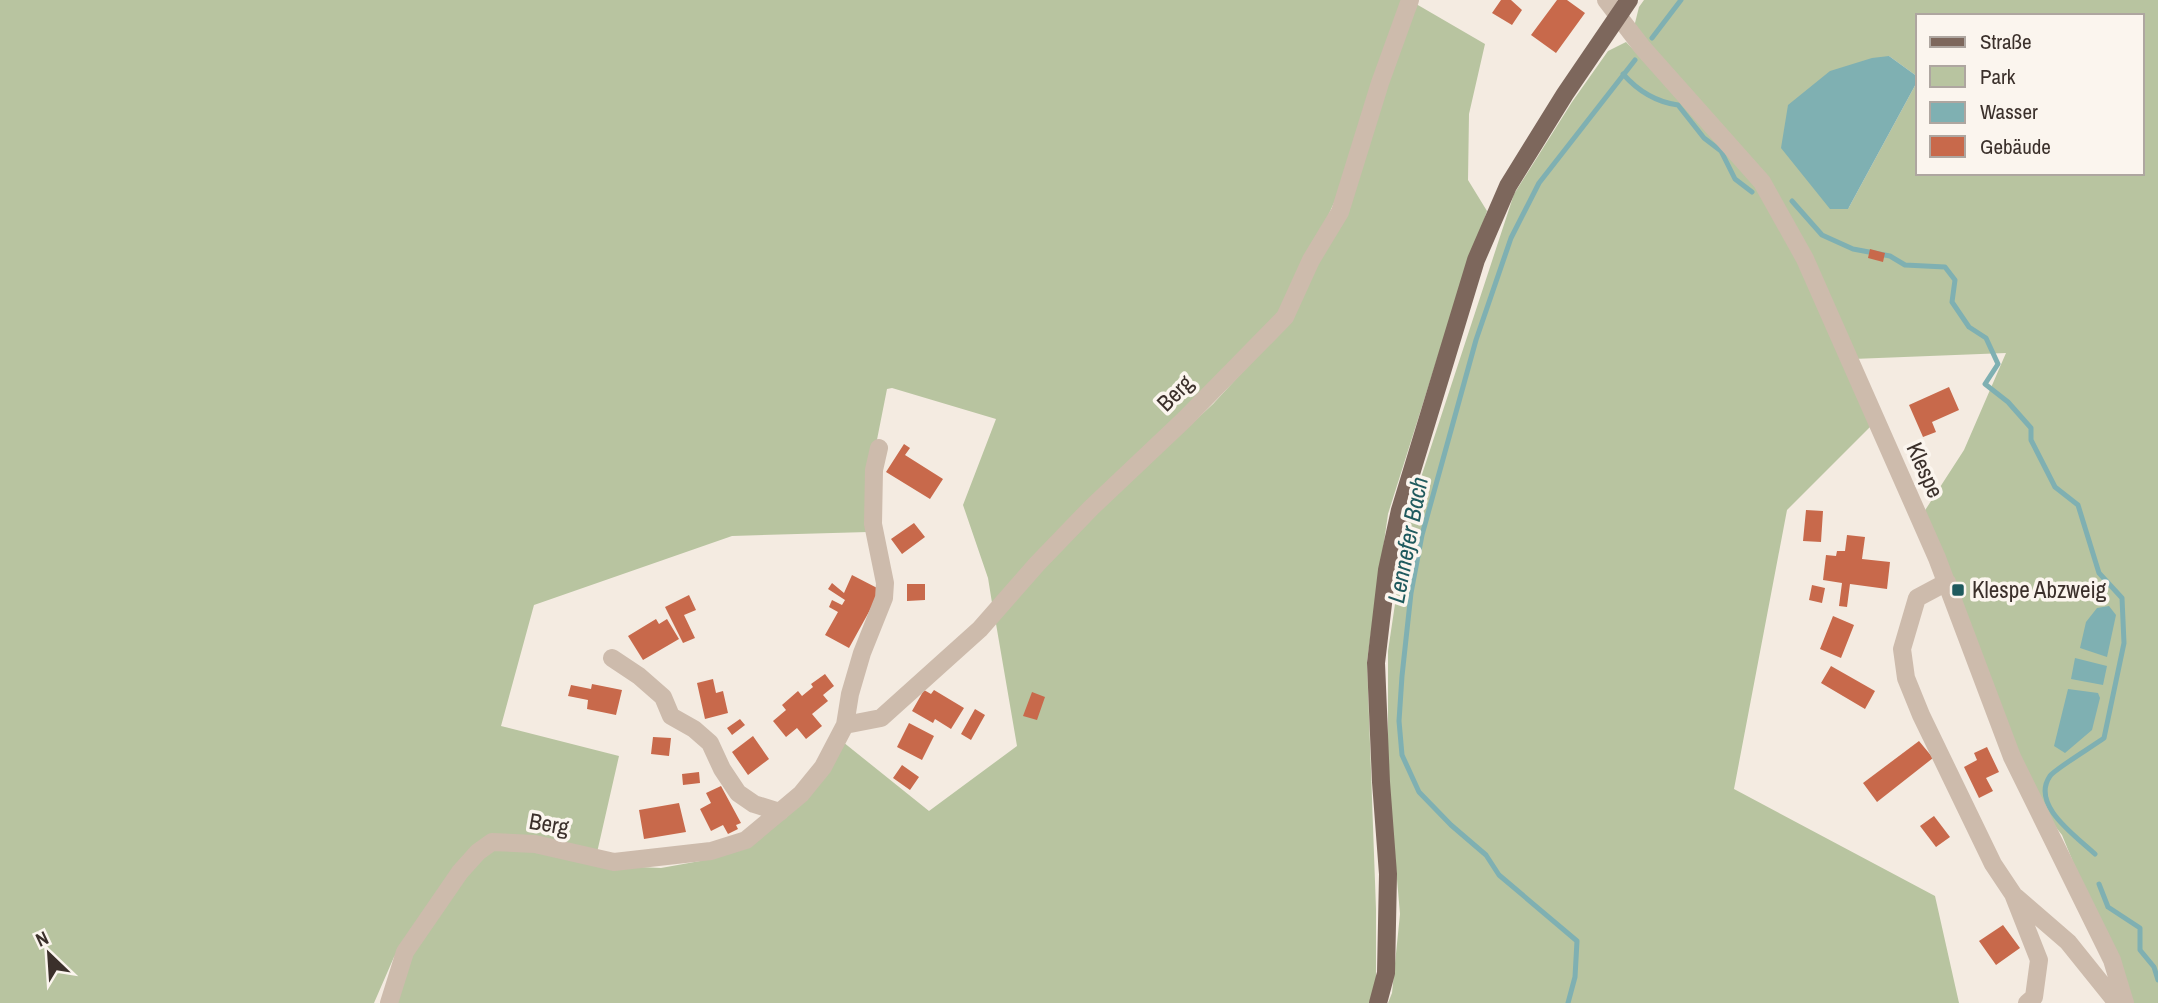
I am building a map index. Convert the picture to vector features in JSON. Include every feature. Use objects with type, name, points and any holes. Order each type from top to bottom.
[{"type":"main road","points":[[1378,1003],[1386,973],[1388,874],[1376,663],[1387,569],[1400,510],[1476,260],[1508,186],[1565,94],[1629,0]]},
{"type":"street","name":"Berg","points":[[845,725],[881,718],[980,629],[1082,517],[1185,419],[1285,317],[1311,260],[1340,212],[1410,0]]},
{"type":"street","name":"Klespe","points":[[1606,0],[1642,47],[1762,182],[1805,259],[1947,582],[2012,757],[2112,960],[2125,1003]]},
{"type":"street","name":"Berg","points":[[389,1003],[405,952],[460,872],[478,852],[492,842],[535,844],[614,862],[711,851],[746,839],[801,794],[823,767],[845,725],[850,694],[862,653],[884,598],[885,583],[873,524],[874,470],[879,448]]},
{"type":"street","points":[[1947,582],[1917,598],[1902,649],[1906,678],[1993,864],[2013,894],[2039,960],[2034,997],[2028,1003]]},
{"type":"street","points":[[612,659],[639,676],[663,697],[671,716],[694,729],[710,743],[722,769],[738,793],[754,804],[780,812]]},
{"type":"street","points":[[2013,894],[2068,942],[2117,1003]]},
{"type":"green space","points":[[0,0],[1406,0],[1356,155],[1286,307],[993,609],[988,578],[963,505],[996,419],[892,388],[887,389],[871,470],[868,532],[732,536],[534,605],[501,726],[619,756],[596,857],[491,837],[430,907],[394,957],[374,1003],[0,1003]]},
{"type":"green space","points":[[1644,0],[2158,0],[2158,1003],[2131,1003],[2062,835],[2019,780],[1922,515],[1964,450],[2006,353],[1853,359],[1794,228],[1634,27],[1639,7]]},
{"type":"green space","points":[[1411,1],[1485,44],[1469,114],[1468,180],[1487,211],[1388,514],[1367,661],[1376,909],[1376,984],[1369,1003],[394,1003],[400,973],[437,910],[493,847],[534,851],[616,866],[661,868],[700,861],[735,850],[843,742],[929,811],[1017,746],[995,618],[1045,560],[1213,404],[1261,352],[1343,200]]},
{"type":"green space","points":[[1626,42],[1726,145],[1784,228],[1872,425],[1787,510],[1734,789],[1935,896],[1959,1003],[1388,1003],[1392,993],[1400,914],[1388,775],[1388,651],[1408,517],[1514,194],[1608,51]]},
{"type":"water","points":[[1889,56],[1916,76],[1916,84],[1848,209],[1830,209],[1781,148],[1788,105],[1830,71],[1872,58]]},
{"type":"water","points":[[2109,606],[2116,615],[2107,657],[2080,648],[2086,622],[2097,608]]},
{"type":"water","points":[[2075,658],[2107,666],[2103,685],[2071,679]]},
{"type":"water","points":[[2068,689],[2098,693],[2100,698],[2092,730],[2065,753],[2054,746]]},
{"type":"building","points":[[1501,0],[1511,0],[1522,10],[1512,25],[1492,13]]},
{"type":"building","points":[[1557,0],[1567,0],[1585,13],[1556,53],[1531,35]]},
{"type":"building","points":[[1870,249],[1885,253],[1883,262],[1868,258]]},
{"type":"building","points":[[1949,387],[1959,410],[1932,422],[1936,432],[1923,437],[1909,405]]},
{"type":"building","points":[[904,444],[910,448],[905,455],[943,479],[930,499],[886,472]]},
{"type":"building","points":[[1806,510],[1823,511],[1821,542],[1803,541]]},
{"type":"building","points":[[914,523],[925,537],[902,554],[891,539]]},
{"type":"building","points":[[1847,535],[1865,537],[1862,559],[1890,562],[1887,589],[1850,584],[1847,607],[1839,606],[1842,583],[1823,580],[1826,555],[1836,556],[1837,551],[1845,551]]},
{"type":"building","points":[[852,575],[881,590],[849,648],[825,635],[838,612],[829,607],[832,600],[842,605],[845,600],[828,589],[832,583],[844,593]]},
{"type":"building","points":[[907,584],[925,584],[925,600],[907,601]]},
{"type":"building","points":[[1812,585],[1825,588],[1822,603],[1809,600]]},
{"type":"building","points":[[689,595],[696,610],[684,615],[695,638],[683,643],[665,607]]},
{"type":"building","points":[[1833,616],[1854,625],[1841,658],[1820,649]]},
{"type":"building","points":[[656,619],[659,624],[667,619],[679,639],[643,660],[628,636]]},
{"type":"building","points":[[1831,666],[1875,691],[1865,709],[1821,683]]},
{"type":"building","points":[[825,674],[834,686],[823,695],[828,701],[812,714],[822,726],[806,739],[797,728],[786,737],[773,721],[786,710],[782,705],[798,691],[802,696],[813,687],[811,684]]},
{"type":"building","points":[[713,679],[716,693],[723,691],[728,713],[705,719],[697,683]]},
{"type":"building","points":[[592,684],[622,690],[616,715],[587,709],[588,700],[568,696],[571,685],[591,689]]},
{"type":"building","points":[[924,690],[931,694],[934,690],[964,708],[951,729],[935,719],[933,723],[912,711]]},
{"type":"building","points":[[1032,692],[1045,697],[1037,720],[1023,716]]},
{"type":"building","points":[[975,709],[985,715],[971,740],[961,734]]},
{"type":"building","points":[[740,719],[745,725],[732,735],[727,728]]},
{"type":"building","points":[[909,723],[934,736],[922,760],[897,747]]},
{"type":"building","points":[[753,736],[769,759],[748,775],[732,752]]},
{"type":"building","points":[[653,737],[671,738],[669,756],[651,754]]},
{"type":"building","points":[[1919,741],[1933,758],[1877,802],[1863,783]]},
{"type":"building","points":[[1987,747],[1999,772],[1986,778],[1993,791],[1979,798],[1964,767],[1977,760],[1974,753]]},
{"type":"building","points":[[902,765],[919,777],[910,790],[893,778]]},
{"type":"building","points":[[699,772],[700,783],[683,785],[682,774]]},
{"type":"building","points":[[721,786],[741,823],[736,825],[738,829],[728,834],[723,825],[711,831],[700,809],[711,803],[706,793]]},
{"type":"building","points":[[679,803],[686,832],[644,839],[639,810]]},
{"type":"building","points":[[1934,816],[1950,837],[1936,847],[1920,826]]},
{"type":"building","points":[[2003,925],[2020,948],[1996,965],[1979,941]]},
{"type":"waterway","name":"Lennefer Bach","points":[[1652,38],[1681,0]]},
{"type":"waterway","name":"Lennefer Bach","points":[[1568,1003],[1575,977],[1577,941],[1499,875],[1486,855],[1451,825],[1419,792],[1402,755],[1399,721],[1402,676],[1411,593],[1422,535],[1476,340],[1511,238],[1539,183],[1635,60]]},
{"type":"waterway","points":[[1623,74],[1648,95],[1678,105],[1704,138],[1721,151],[1735,179],[1752,192]]},
{"type":"waterway","points":[[1792,201],[1822,235],[1853,249],[1890,256],[1905,265],[1945,267],[1955,280],[1952,302],[1969,327],[1986,338],[1998,364],[1985,384],[2008,402],[2031,428],[2031,440],[2055,487],[2078,505],[2099,573],[2122,598],[2124,643],[2104,738],[2053,773],[2045,787],[2050,809],[2067,829],[2095,854]]},
{"type":"waterway","points":[[2099,884],[2108,907],[2140,928],[2140,950],[2154,967],[2158,980]]},
{"type":"place","name":"Klespe Abzweig","points":[[1958,590]]}]
